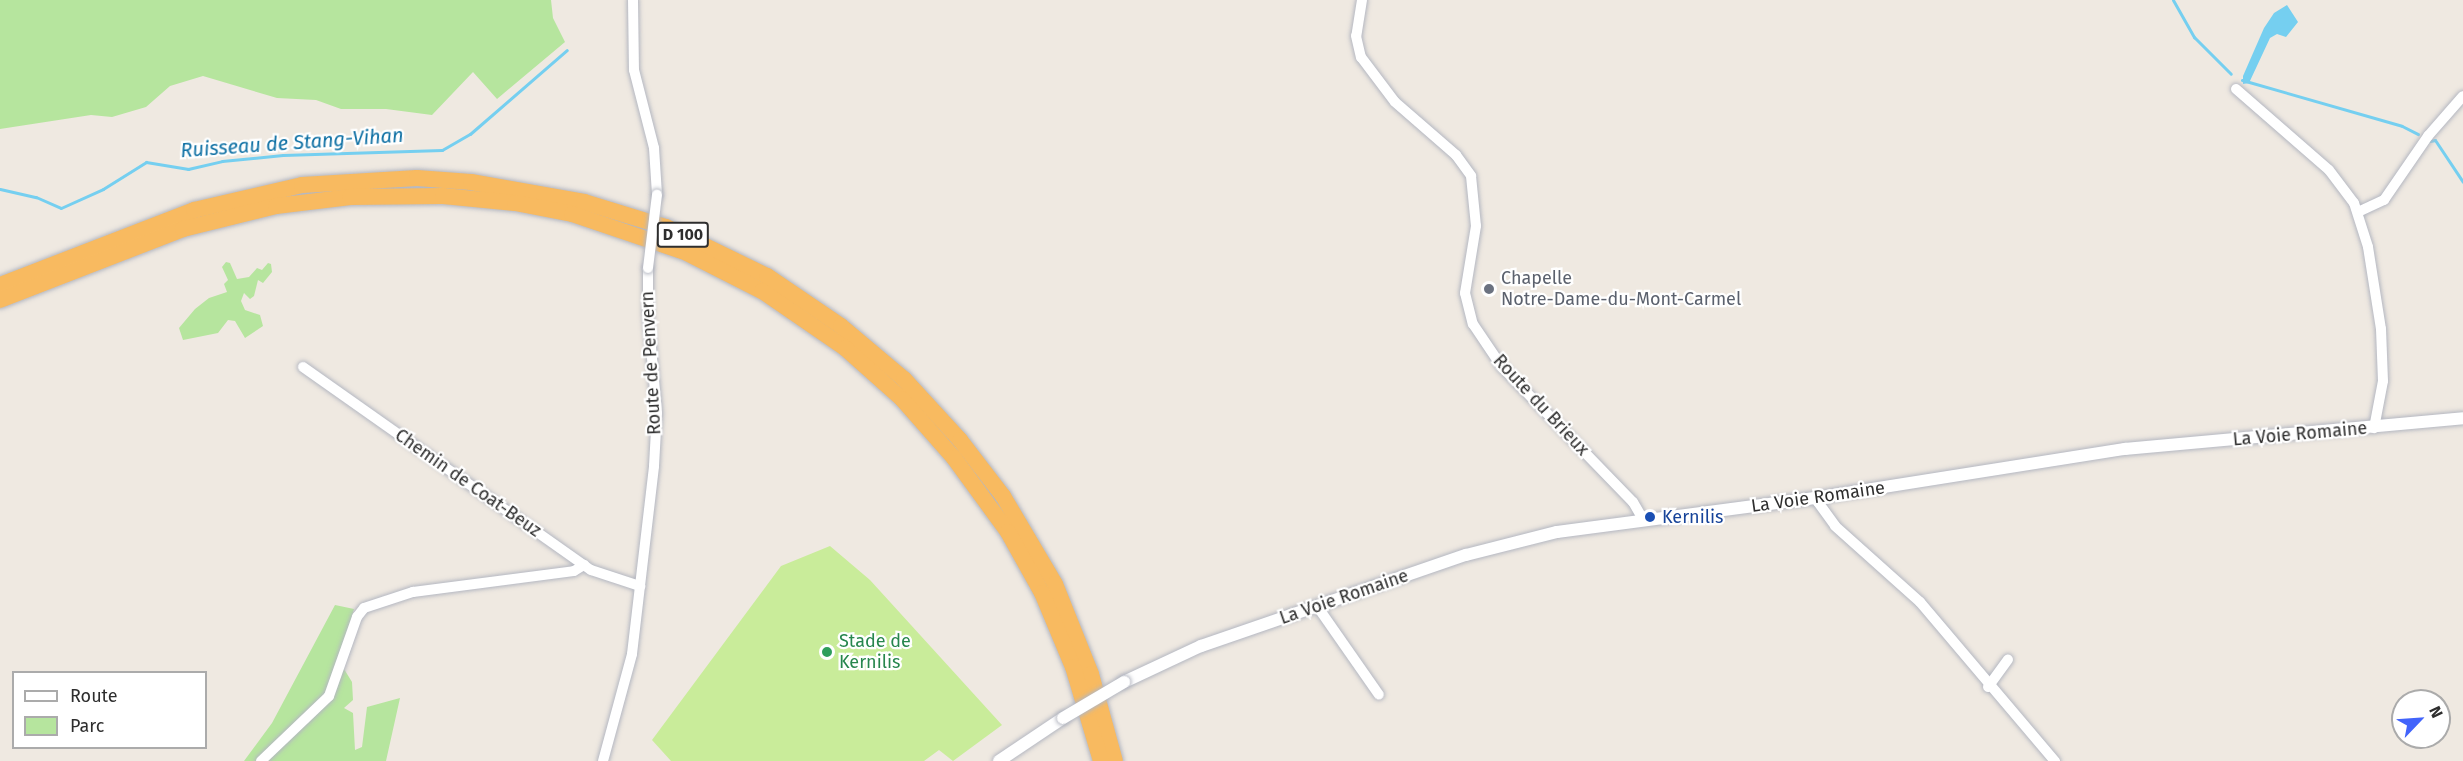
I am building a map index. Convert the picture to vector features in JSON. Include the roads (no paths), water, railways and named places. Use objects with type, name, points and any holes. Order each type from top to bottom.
[{"type":"highway","name":"D 100","points":[[0,285],[194,210],[302,184],[417,178],[471,182],[584,201],[676,232],[767,276],[849,331],[904,379],[960,440],[1003,496],[1055,584],[1091,674],[1115,761]]},
{"type":"highway","name":"D 100","points":[[0,302],[55,278],[215,220],[293,204],[377,195],[483,199],[545,208],[628,231],[706,262],[781,303],[866,366],[914,412],[976,486],[1042,593],[1073,667],[1101,761]]},
{"type":"street","name":"Route de Penvern","points":[[603,761],[632,654],[657,413],[648,315],[648,268],[657,195],[654,148],[634,70],[633,0]]},
{"type":"street","name":"Route du Brieux","points":[[1362,0],[1356,36],[1361,57],[1395,102],[1461,161],[1474,186],[1476,226],[1466,293],[1473,324],[1502,367],[1638,506],[1644,521]]},
{"type":"street","points":[[2236,89],[2329,170],[2358,212],[2381,329],[2383,381],[2374,428]]},
{"type":"street","points":[[2358,212],[2384,200],[2428,136],[2463,96]]},
{"type":"street","name":"Chemin de Coat-Beuz","points":[[303,367],[584,565],[640,586]]},
{"type":"street","name":"La Voie Romaine","points":[[999,761],[1063,718],[1124,682],[1187,651],[1498,546],[1564,531],[1815,498],[2125,449],[2374,428],[2463,418]]},
{"type":"street","points":[[1815,498],[1835,526],[1920,602],[1988,687],[2055,761]]},
{"type":"street","points":[[261,761],[324,703],[364,608],[413,592],[574,571],[584,565]]},
{"type":"street","points":[[1317,606],[1379,695]]},
{"type":"street","points":[[1988,687],[2008,659]]},
{"type":"water","points":[[2287,5],[2298,22],[2286,37],[2277,34],[2270,38],[2249,83],[2243,84],[2243,76],[2264,28],[2274,13]]},
{"type":"waterway","points":[[2173,0],[2194,37],[2231,74]]},
{"type":"waterway","name":"Ruisseau de Stang-Vihan","points":[[0,189],[36,197],[61,208],[103,189],[146,162],[188,169],[222,161],[283,155],[442,150],[470,134],[567,50]]},
{"type":"waterway","points":[[2242,80],[2402,126],[2418,134]]},
{"type":"waterway","points":[[2430,141],[2435,140],[2463,182]]},
{"type":"place","name":"Chapelle Notre-Dame-du-Mont-Carmel","points":[[1489,289]]},
{"type":"place","name":"Kernilis","points":[[1650,517]]},
{"type":"place","name":"Stade de Kernilis","points":[[827,652]]}]
